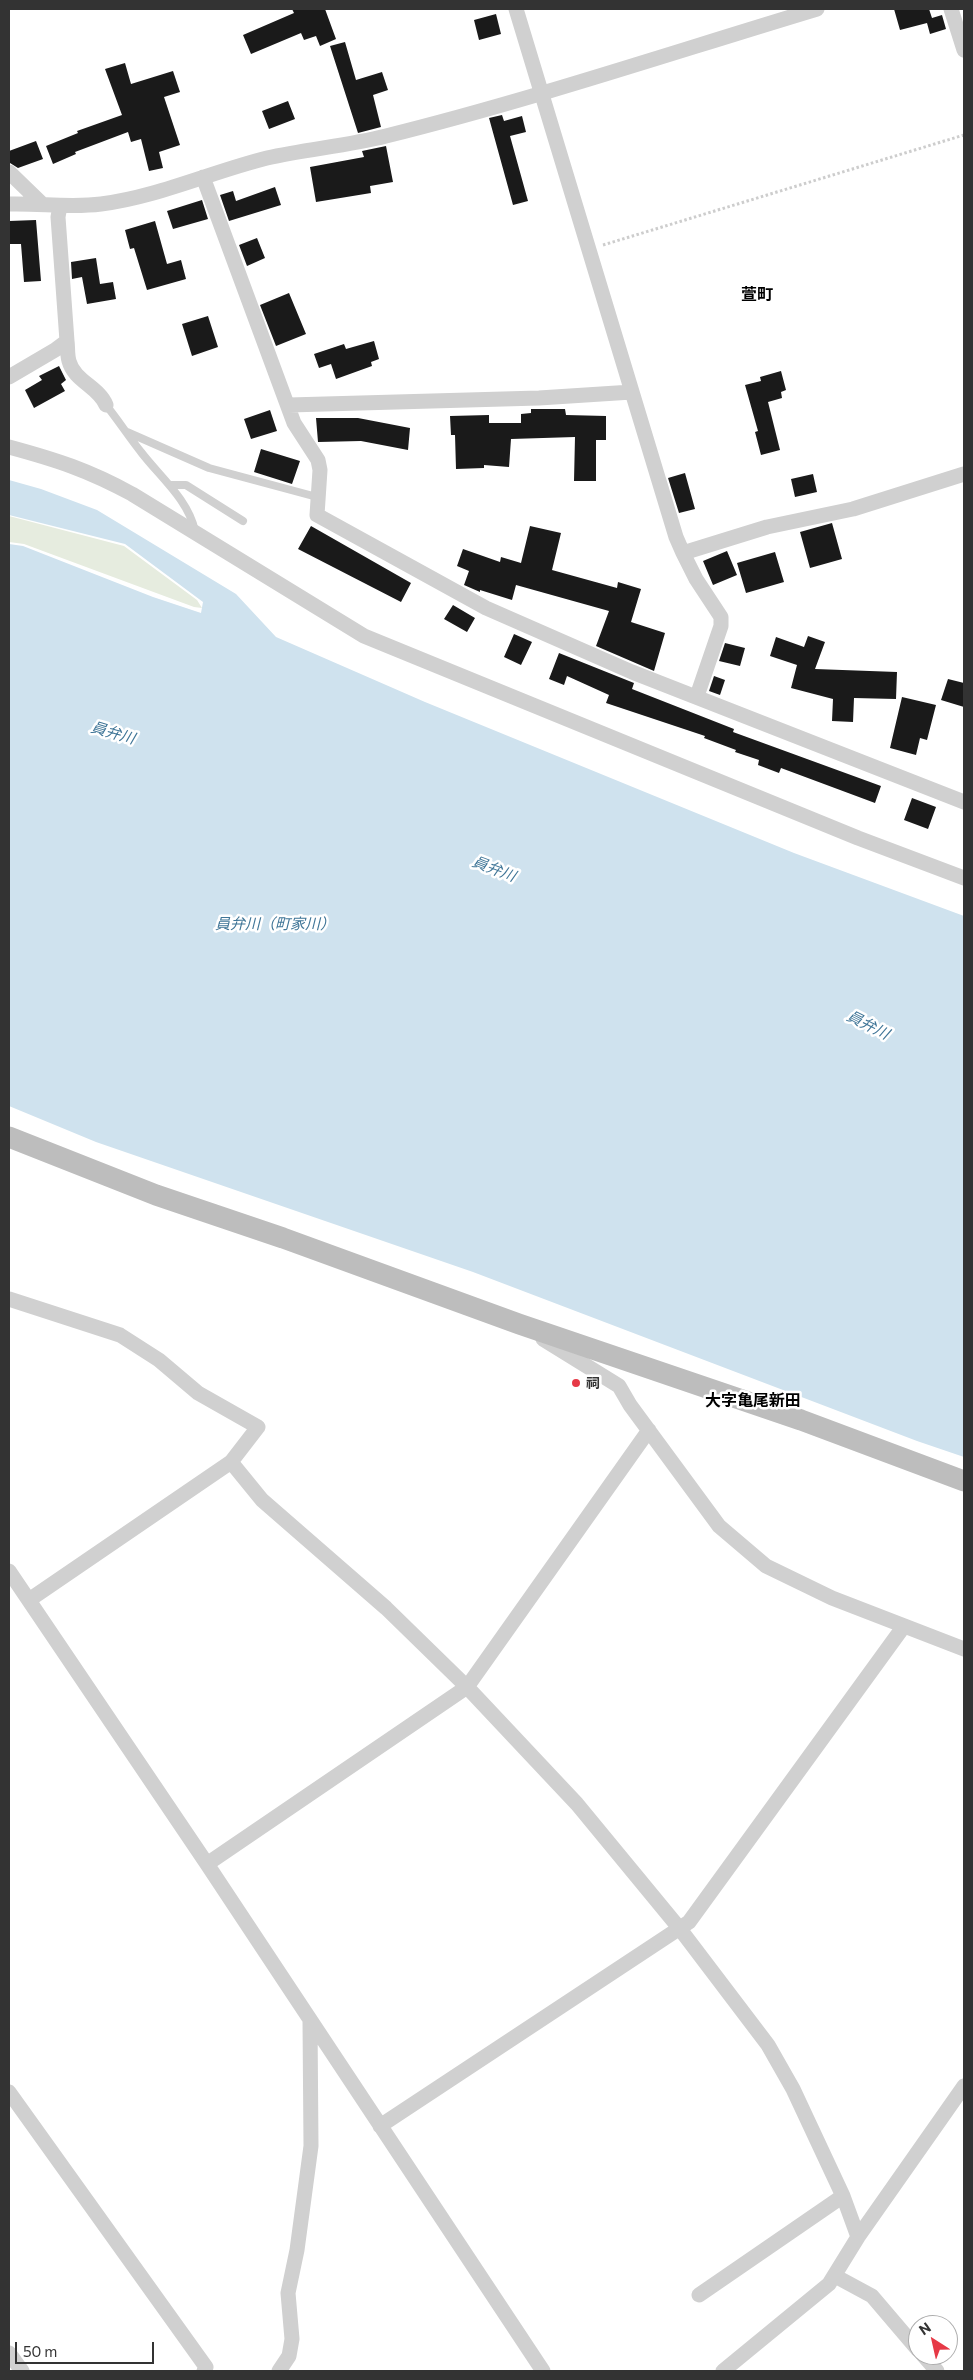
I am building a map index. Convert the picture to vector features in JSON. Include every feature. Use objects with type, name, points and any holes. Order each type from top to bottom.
[{"type":"street","points":[[516,9],[676,538],[696,579],[721,617],[721,626],[696,696]]},
{"type":"street","points":[[9,204],[40,202],[60,206],[101,204],[203,178],[266,159],[389,135],[541,92],[817,9]]},
{"type":"street","points":[[951,9],[964,50]]},
{"type":"street","points":[[9,172],[40,202]]},
{"type":"street","points":[[203,178],[294,422],[318,460],[320,470],[317,515],[486,608],[632,672],[964,802]]},
{"type":"street","points":[[60,206],[58,217],[69,362],[84,381],[103,397],[106,405]]},
{"type":"street","points":[[9,376],[55,350],[67,341]]},
{"type":"street","points":[[288,405],[538,398],[632,392]]},
{"type":"street","points":[[9,447],[61,461],[96,474],[364,636],[858,838],[964,878]]},
{"type":"street","points":[[683,553],[767,527],[852,509],[964,474]]},
{"type":"street","points":[[9,1137],[156,1194],[519,1324],[801,1420],[964,1481]]},
{"type":"street","points":[[9,1299],[120,1334],[159,1360],[198,1394],[258,1427],[231,1462],[29,1600]]},
{"type":"street","points":[[519,1324],[619,1386],[630,1405],[719,1526],[748,1553],[766,1566],[824,1594],[964,1649]]},
{"type":"street","points":[[207,1864],[467,1687],[649,1430]]},
{"type":"street","points":[[231,1462],[262,1500],[386,1608],[467,1687],[578,1804],[680,1929],[768,2045],[793,2089],[844,2196],[858,2237]]},
{"type":"street","points":[[9,1571],[207,1864],[543,2371]]},
{"type":"street","points":[[380,2126],[690,1922],[904,1626]]},
{"type":"street","points":[[278,2371],[289,2356],[292,2339],[288,2293],[297,2250],[311,2146],[310,2021]]},
{"type":"street","points":[[723,2371],[829,2284],[836,2276],[858,2237],[964,2086]]},
{"type":"street","points":[[9,2092],[206,2367],[204,2371]]},
{"type":"street","points":[[700,2295],[844,2196]]},
{"type":"street","points":[[836,2276],[872,2296],[908,2338]]},
{"type":"street","points":[[9,2353],[22,2371]]},
{"type":"lane","points":[[106,405],[141,452],[170,485],[192,520],[195,533]]},
{"type":"lane","points":[[127,432],[209,468],[317,497]]},
{"type":"lane","points":[[170,485],[186,485],[243,521]]},
{"type":"path","points":[[588,249],[964,136]]},
{"type":"shaded area","points":[[9,516],[124,546],[197,600],[202,608],[194,607],[24,544],[9,542]]},
{"type":"water","name":"員弁川（町家川）","points":[[9,480],[41,489],[97,510],[236,594],[276,637],[425,702],[794,853],[964,916],[964,1457],[917,1441],[473,1272],[96,1142],[9,1106],[9,544],[23,546],[153,597],[201,613],[203,602],[125,544],[9,515]]},
{"type":"building","points":[[292,9],[325,9],[336,39],[320,46],[316,36],[304,40],[301,33],[251,54],[243,35],[294,13]]},
{"type":"building","points":[[894,9],[929,9],[932,18],[942,15],[946,29],[930,34],[927,23],[900,30]]},
{"type":"building","points":[[496,14],[501,34],[479,40],[474,20]]},
{"type":"building","points":[[345,42],[356,80],[382,72],[388,90],[373,95],[381,127],[358,133],[330,46]]},
{"type":"building","points":[[125,63],[131,84],[173,71],[180,92],[164,97],[180,145],[159,152],[163,168],[149,171],[141,139],[131,142],[128,132],[75,152],[76,154],[53,164],[46,146],[78,133],[77,131],[122,115],[105,69]]},
{"type":"building","points":[[288,101],[295,119],[269,129],[262,111]]},
{"type":"building","points":[[502,115],[504,121],[522,116],[526,132],[510,136],[528,201],[513,205],[489,118]]},
{"type":"building","points":[[36,141],[43,159],[18,168],[10,163],[9,151]]},
{"type":"building","points":[[386,146],[393,182],[370,186],[371,193],[316,202],[310,167],[364,157],[362,151]]},
{"type":"building","points":[[275,187],[281,205],[229,221],[220,195],[233,191],[236,201]]},
{"type":"building","points":[[202,200],[208,219],[173,229],[167,211]]},
{"type":"building","points":[[36,220],[41,281],[24,282],[21,244],[9,244],[9,221]]},
{"type":"building","points":[[155,221],[167,264],[181,260],[186,279],[147,290],[134,248],[130,249],[125,230]]},
{"type":"building","points":[[257,238],[265,258],[247,266],[239,245]]},
{"type":"building","points":[[96,258],[100,284],[113,282],[116,299],[87,304],[82,277],[72,279],[71,262]]},
{"type":"building","points":[[289,293],[306,334],[276,346],[260,305]]},
{"type":"building","points":[[208,316],[218,347],[192,356],[182,324]]},
{"type":"building","points":[[374,341],[379,359],[371,362],[372,366],[336,379],[331,364],[319,368],[314,354],[344,344],[346,349]]},
{"type":"building","points":[[59,366],[66,380],[61,384],[65,391],[34,408],[25,390],[42,380],[39,376]]},
{"type":"building","points":[[781,371],[786,390],[781,392],[782,398],[768,402],[780,450],[761,455],[755,432],[758,431],[745,385],[761,381],[760,377]]},
{"type":"building","points":[[531,409],[565,409],[566,415],[606,416],[606,440],[596,440],[596,481],[574,481],[575,437],[511,439],[509,467],[484,465],[484,468],[456,469],[455,435],[451,435],[450,416],[489,415],[489,423],[521,423],[521,414],[531,413]]},
{"type":"building","points":[[270,410],[277,431],[251,439],[244,419]]},
{"type":"building","points":[[316,418],[358,418],[410,428],[408,450],[361,441],[318,442]]},
{"type":"building","points":[[261,449],[300,461],[292,484],[254,472]]},
{"type":"building","points":[[685,473],[695,509],[679,513],[668,478]]},
{"type":"building","points":[[813,474],[817,492],[795,497],[791,479]]},
{"type":"building","points":[[832,523],[842,559],[810,568],[800,532]]},
{"type":"building","points":[[311,526],[411,583],[401,602],[298,549]]},
{"type":"building","points":[[530,526],[561,533],[552,570],[617,588],[618,582],[641,589],[631,622],[665,633],[654,671],[596,646],[609,611],[516,585],[512,600],[480,590],[480,592],[464,585],[469,571],[457,566],[463,549],[500,562],[501,557],[521,563]]},
{"type":"building","points":[[727,551],[737,575],[713,585],[703,561]]},
{"type":"building","points":[[775,552],[784,582],[746,593],[737,563]]},
{"type":"building","points":[[453,605],[475,618],[467,632],[444,619]]},
{"type":"building","points":[[514,634],[532,642],[521,665],[504,657]]},
{"type":"building","points":[[808,636],[825,642],[815,669],[897,672],[896,699],[854,698],[853,722],[832,721],[833,699],[791,688],[797,665],[770,656],[776,637],[804,647]]},
{"type":"building","points":[[725,643],[745,648],[740,666],[719,661]]},
{"type":"building","points":[[559,653],[634,683],[632,689],[734,729],[733,732],[881,786],[875,803],[781,768],[779,773],[758,765],[759,760],[735,752],[736,750],[704,738],[705,736],[606,703],[609,695],[567,676],[564,685],[549,679]]},
{"type":"building","points":[[714,676],[725,680],[720,695],[709,691]]},
{"type":"building","points":[[948,679],[964,683],[964,707],[941,700]]},
{"type":"building","points":[[902,697],[936,705],[927,740],[920,738],[916,755],[890,748]]},
{"type":"building","points":[[912,798],[936,807],[928,829],[904,820]]},
{"type":"place","name":"祠","points":[[576,1383]]},
{"type":"district","name":"萱町","points":[[757,295]]},
{"type":"district","name":"大字亀尾新田","points":[[753,1401]]},
{"type":"water label","name":"員弁川","points":[[113,733]]},
{"type":"water label","name":"員弁川","points":[[494,869]]},
{"type":"water label","name":"員弁川","points":[[868,1025]]}]
